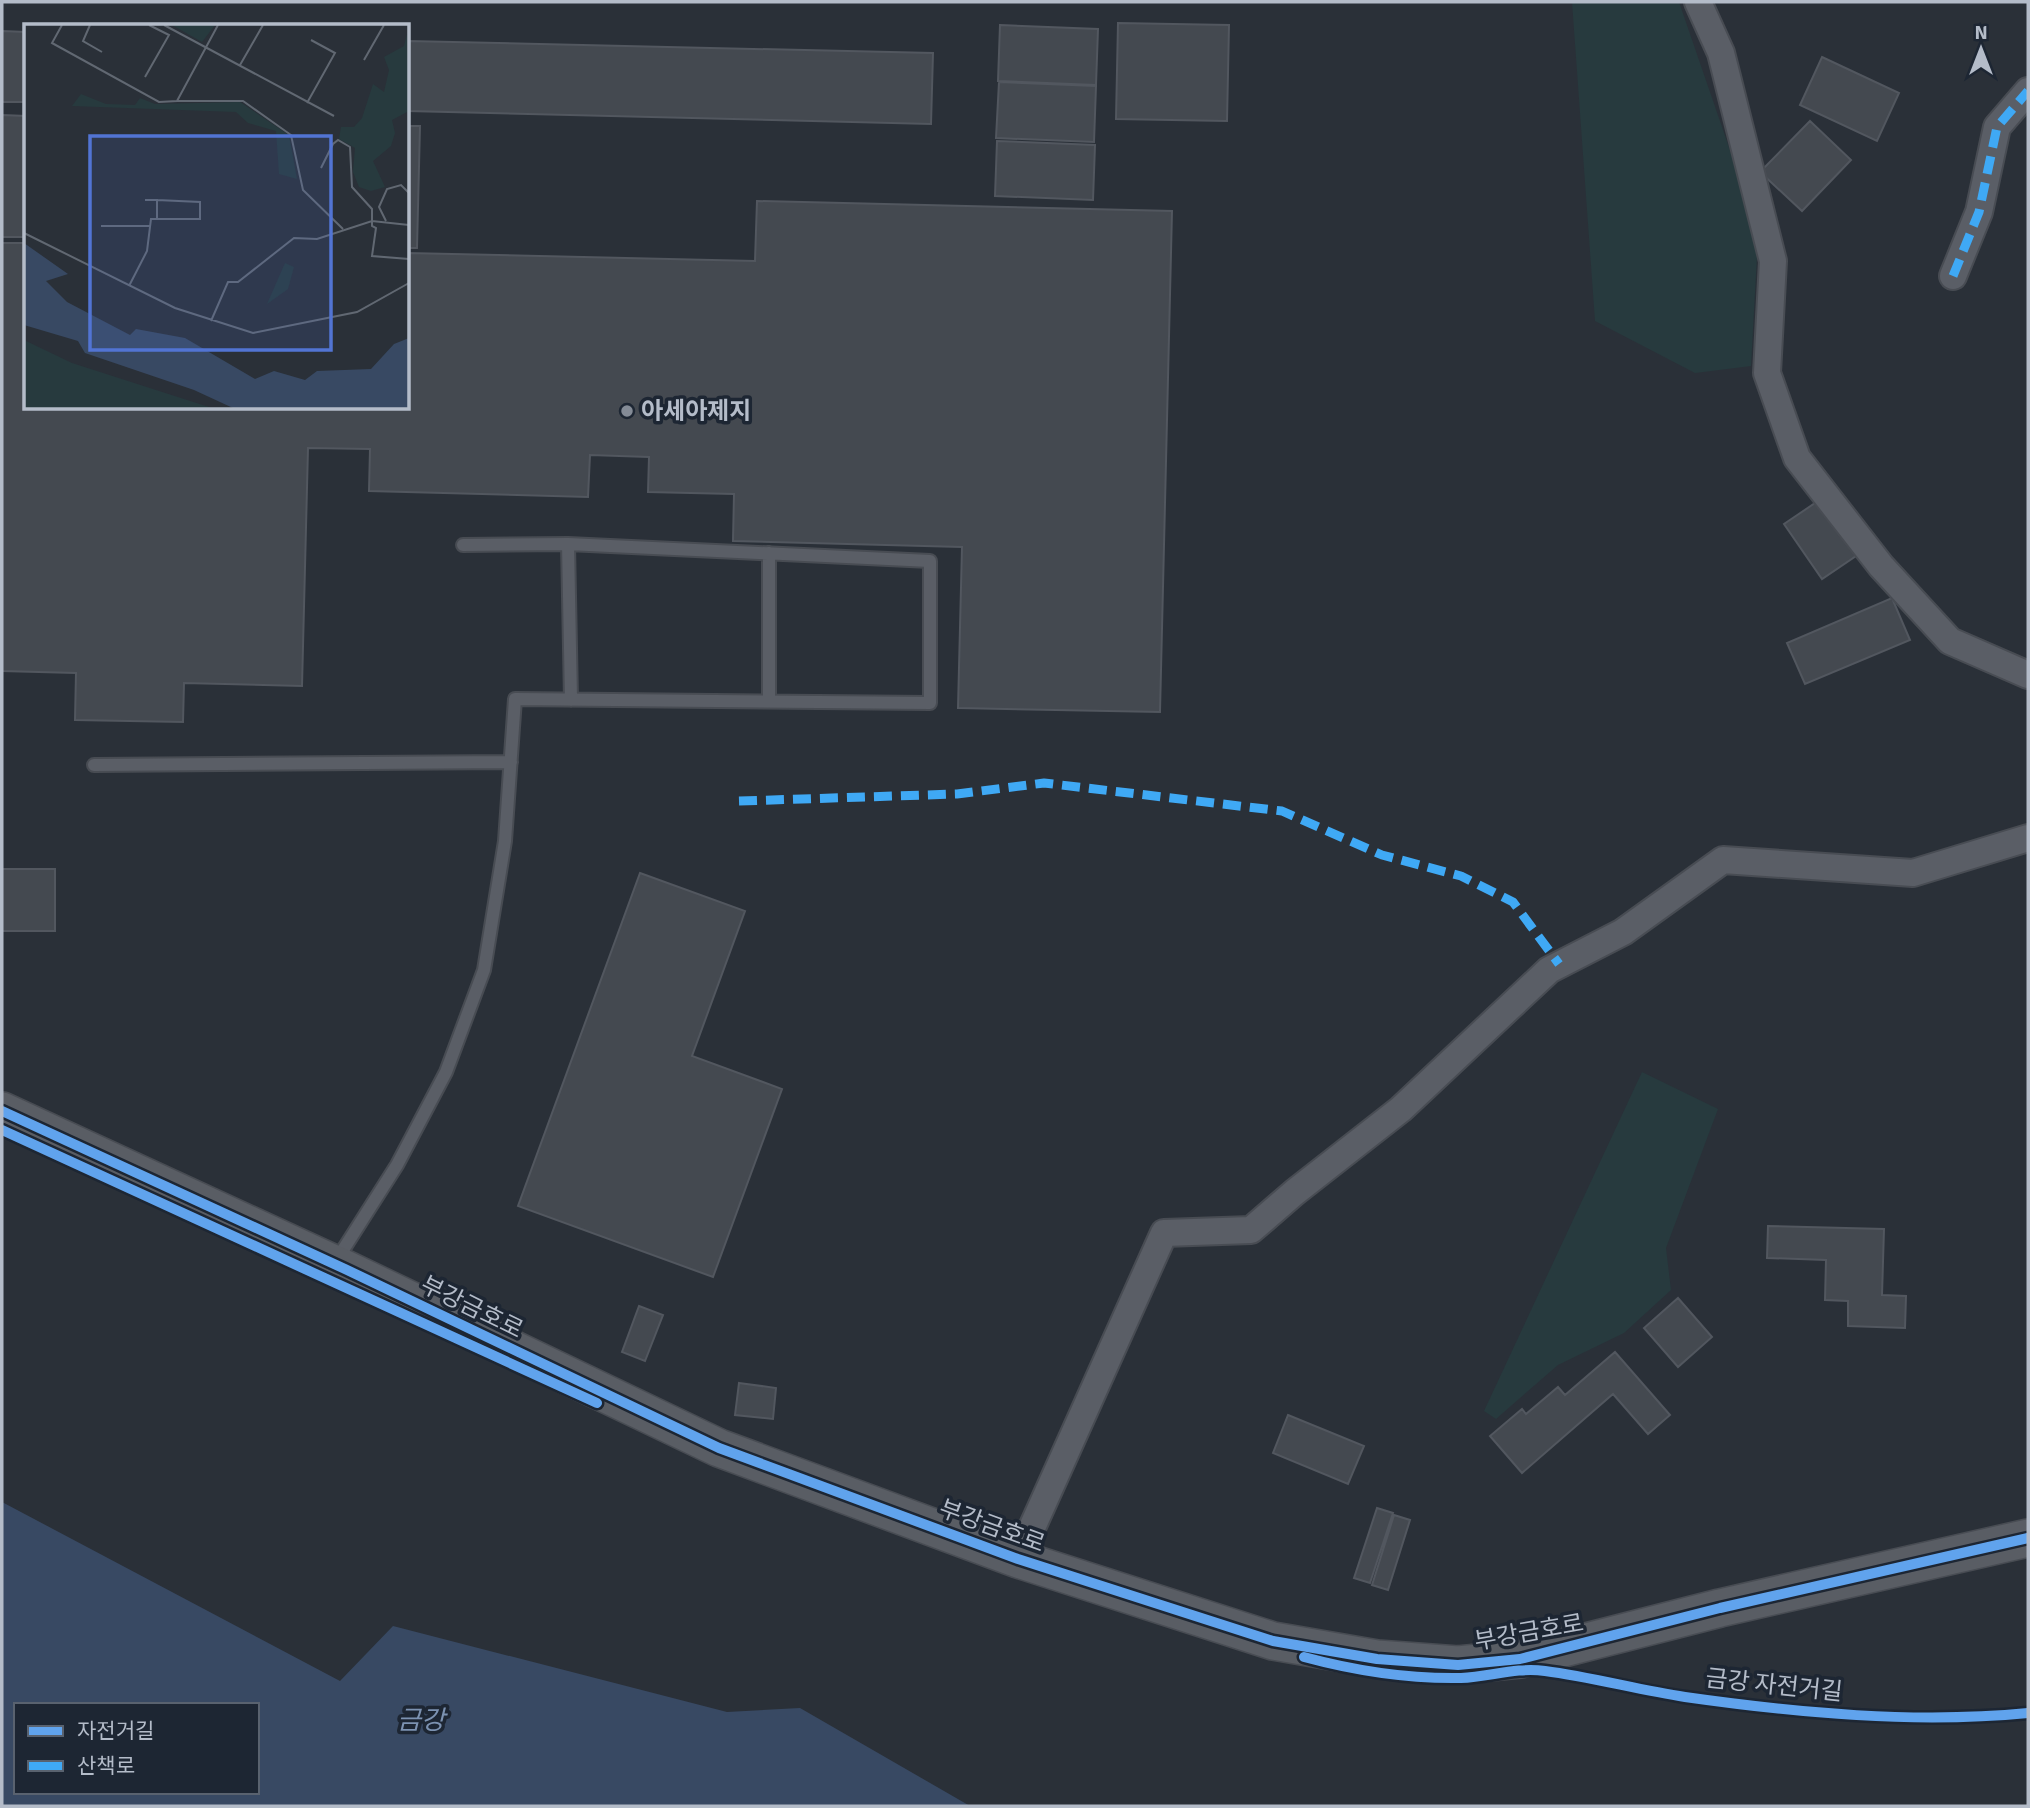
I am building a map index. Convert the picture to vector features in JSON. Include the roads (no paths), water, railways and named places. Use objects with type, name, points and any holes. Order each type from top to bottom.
[{"type":"street","points":[[1698,2],[1721,53],[1773,261],[1767,373],[1797,458],[1881,566],[1950,641],[2028,675]]},
{"type":"street","points":[[1953,275],[1979,212],[1997,127],[2028,91]]},
{"type":"street","points":[[1018,1559],[1164,1233],[1251,1230],[1401,1109],[1549,970],[1623,932],[1723,860],[1913,873],[2028,838]]},
{"type":"street","name":"부강금호로","points":[[2,1111],[719,1448],[1018,1559],[1273,1641],[1377,1659],[1458,1665],[1520,1659],[1720,1608],[2028,1538]]},
{"type":"lane","points":[[568,544],[571,699]]},
{"type":"lane","points":[[334,1265],[397,1165],[446,1072],[484,970],[505,841],[515,699],[930,703],[930,561],[568,544],[463,545]]},
{"type":"lane","points":[[769,553],[769,701]]},
{"type":"lane","points":[[94,765],[511,762]]},
{"type":"water","name":"금강","points":[[2,1502],[340,1681],[393,1626],[727,1712],[800,1708],[970,1806],[2,1806]]},
{"type":"place","name":"아세아제지","points":[[627,411]]}]
